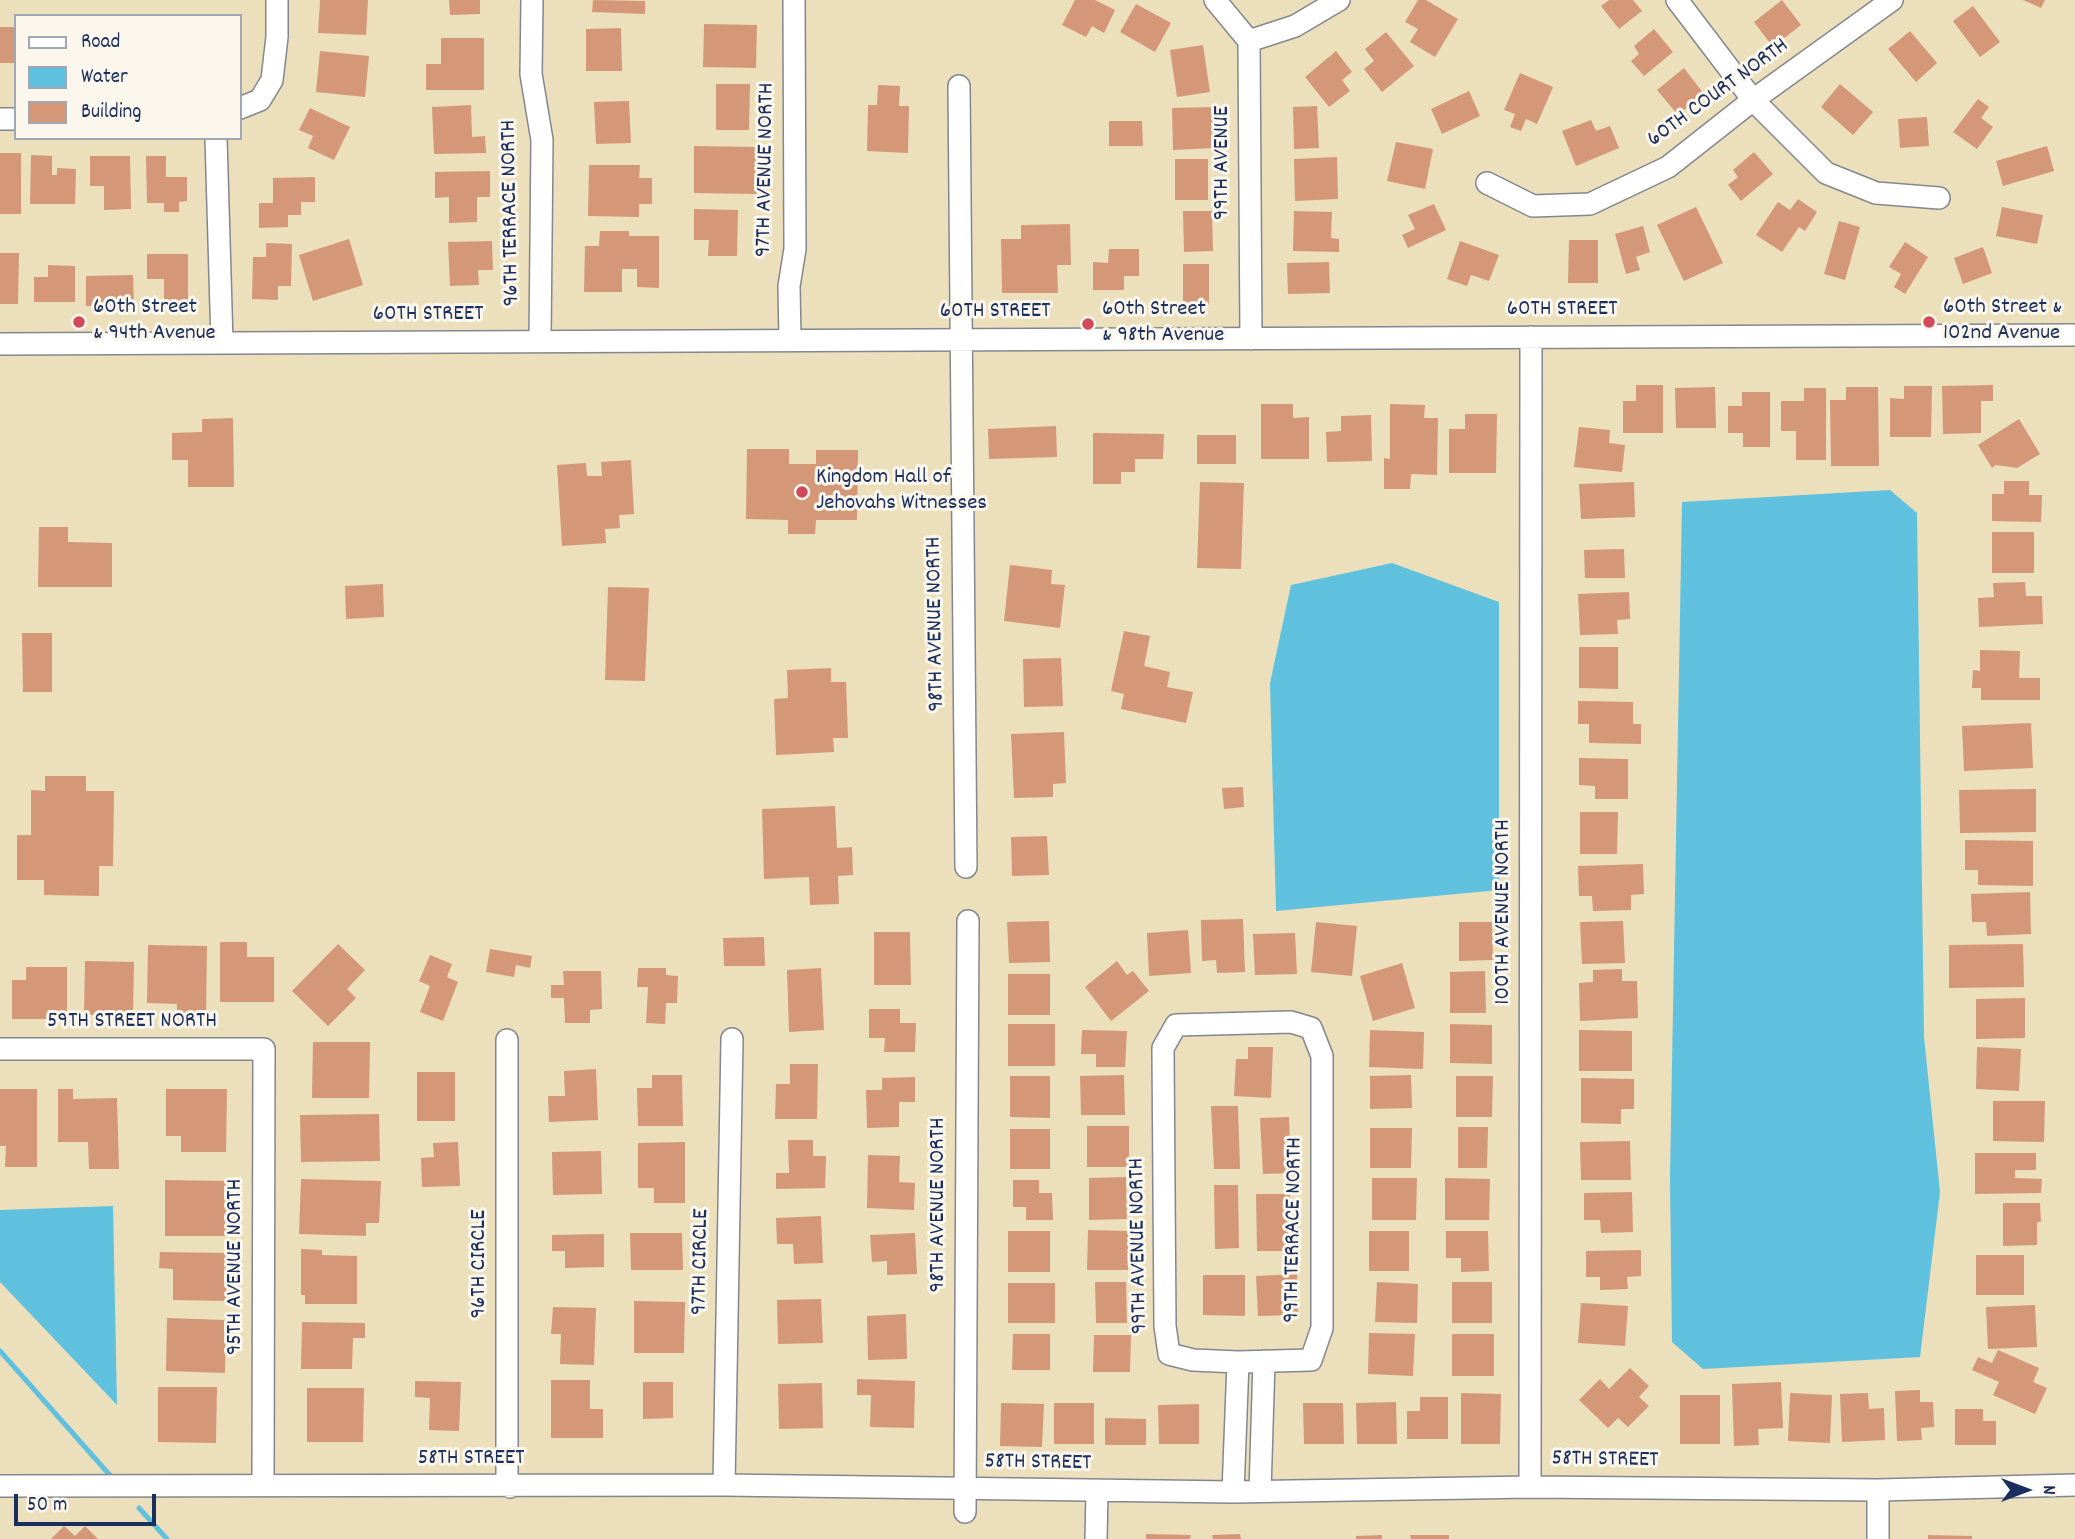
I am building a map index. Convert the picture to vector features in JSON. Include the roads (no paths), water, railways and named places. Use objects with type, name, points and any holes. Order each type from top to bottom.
[{"type":"street","points":[[242,107],[260,100],[272,80],[277,37],[277,0]]},
{"type":"street","name":"96TH TERRACE NORTH","points":[[532,0],[531,74],[542,140],[540,341]]},
{"type":"street","name":"97TH AVENUE NORTH","points":[[790,341],[789,286],[795,249],[794,0]]},
{"type":"street","points":[[1215,0],[1249,41],[1296,26],[1339,0]]},
{"type":"street","points":[[1677,0],[1753,100],[1826,173],[1876,193],[1939,198]]},
{"type":"street","name":"60TH COURT NORTH","points":[[1487,183],[1533,206],[1590,204],[1668,167],[1753,100],[1892,0]]},
{"type":"street","name":"99TH AVENUE","points":[[1249,41],[1251,338]]},
{"type":"street","name":"98TH AVENUE NORTH","points":[[959,86],[966,867]]},
{"type":"street","points":[[216,140],[222,343]]},
{"type":"street","name":"60TH STREET","points":[[0,344],[2075,335]]},
{"type":"street","name":"100TH AVENUE NORTH","points":[[1530,1487],[1531,337]]},
{"type":"street","name":"98TH AVENUE NORTH","points":[[965,1512],[968,921]]},
{"type":"street","name":"99TH AVENUE NORTH","points":[[1237,1362],[1193,1360],[1169,1354],[1166,1326],[1163,1048],[1176,1025],[1291,1022],[1311,1028]]},
{"type":"street","name":"99TH TERRACE NORTH","points":[[1237,1362],[1311,1360],[1322,1328],[1322,1056],[1311,1028]]},
{"type":"street","name":"97TH CIRCLE","points":[[724,1485],[732,1039]]},
{"type":"street","name":"96TH CIRCLE","points":[[507,1040],[507,1477],[510,1487]]},
{"type":"street","name":"59TH STREET NORTH","points":[[0,1049],[264,1049]]},
{"type":"street","name":"95TH AVENUE NORTH","points":[[263,1485],[264,1049]]},
{"type":"street","points":[[1260,1491],[1264,1361]]},
{"type":"street","points":[[1233,1492],[1237,1362]]},
{"type":"street","name":"58TH STREET","points":[[0,1486],[724,1485],[1233,1492],[1530,1487],[1878,1490],[2075,1485]]},
{"type":"street","points":[[1878,1490],[1878,1539]]},
{"type":"street","points":[[1096,1539],[1097,1492]]},
{"type":"water","points":[[1890,490],[1917,513],[1924,1037],[1940,1192],[1920,1357],[1703,1369],[1672,1342],[1670,1177],[1682,502]]},
{"type":"water","points":[[1392,563],[1499,602],[1499,890],[1276,911],[1270,683],[1291,585]]},
{"type":"water","points":[[113,1206],[117,1405],[0,1282],[0,1210]]},
{"type":"waterway","points":[[0,1351],[115,1481]]},
{"type":"waterway","points":[[139,1508],[167,1539]]},
{"type":"place","name":"60th Street & 94th Avenue","points":[[79,322]]},
{"type":"place","name":"60th Street & 102nd Avenue","points":[[1929,322]]},
{"type":"place","name":"60th Street & 98th Avenue","points":[[1088,324]]},
{"type":"place","name":"Kingdom Hall of Jehovahs Witnesses","points":[[802,492]]}]
